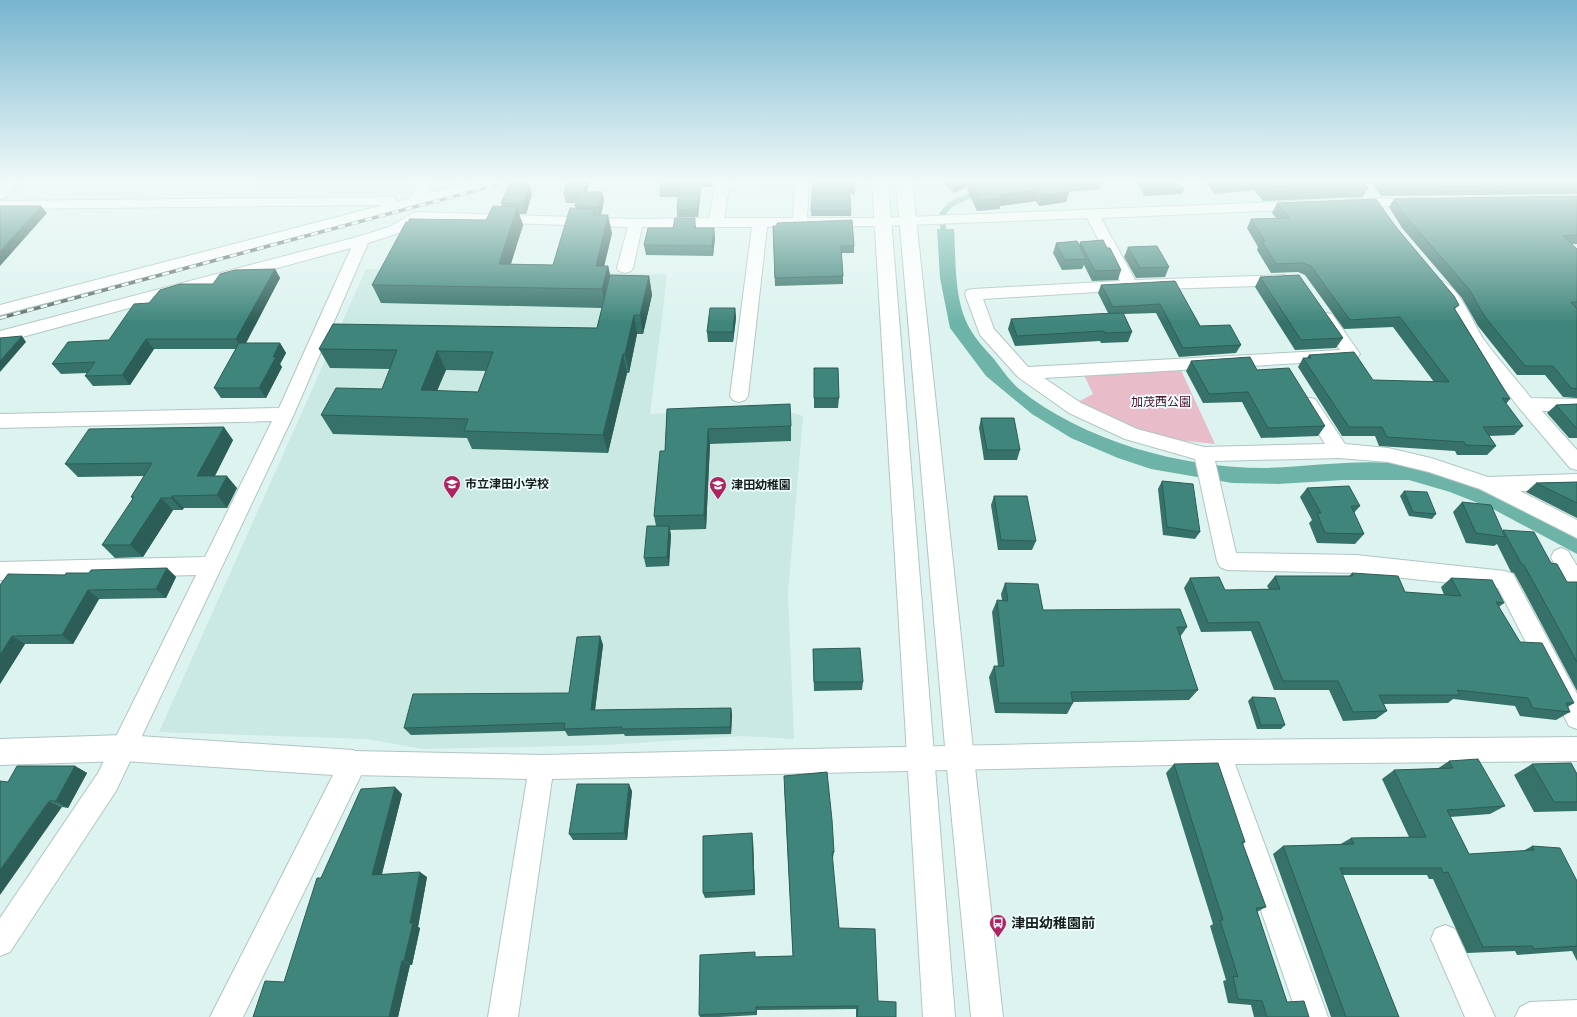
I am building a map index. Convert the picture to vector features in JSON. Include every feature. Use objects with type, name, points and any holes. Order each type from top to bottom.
[{"type":"street","points":[[0,310],[337,228]]},
{"type":"street","points":[[0,337],[362,240],[396,228]]},
{"type":"street","points":[[625,268],[634,228]]},
{"type":"street","points":[[739,396],[759,228]]},
{"type":"street","points":[[883,228],[939,1017]]},
{"type":"street","points":[[908,228],[987,1017]]},
{"type":"street","points":[[1100,228],[1130,285]]},
{"type":"street","points":[[0,942],[107,782],[285,414],[362,240]]},
{"type":"street","points":[[1432,276],[1455,303],[1477,342],[1526,404],[1577,463]]},
{"type":"street","points":[[1298,279],[1130,285],[972,294],[986,331],[1024,373],[1075,408],[1132,434],[1204,454],[1339,451],[1388,455],[1431,465],[1487,484],[1577,530]]},
{"type":"street","points":[[1024,373],[1285,365],[1352,354],[1316,304]]},
{"type":"street","points":[[1302,391],[1339,451]]},
{"type":"street","points":[[1526,404],[1577,405]]},
{"type":"street","points":[[0,421],[285,414]]},
{"type":"street","points":[[1204,454],[1227,561],[1356,564],[1505,580],[1577,718]]},
{"type":"street","points":[[1487,484],[1577,482]]},
{"type":"street","points":[[1560,557],[1577,586]]},
{"type":"street","points":[[0,571],[211,566]]},
{"type":"street","points":[[0,752],[124,748],[353,763],[540,767],[1218,752],[1577,749]]},
{"type":"street","points":[[1218,752],[1313,1017]]},
{"type":"street","points":[[226,1017],[353,763]]},
{"type":"street","points":[[503,1017],[540,767]]},
{"type":"street","points":[[1445,939],[1480,1017]]},
{"type":"street","points":[[1530,1017],[1577,1015]]},
{"type":"shaded area","points":[[937,229],[954,229],[957,288],[962,310],[968,326],[1008,378],[1018,388],[1044,407],[1072,423],[1102,437],[1134,448],[1167,457],[1200,463],[1233,467],[1264,468],[1379,462],[1398,463],[1435,471],[1498,496],[1577,539],[1577,554],[1493,509],[1450,492],[1409,480],[1343,480],[1278,484],[1232,483],[1151,469],[1118,458],[1071,438],[1032,414],[986,376],[950,328],[940,278]]},
{"type":"shaded area","name":"市立津田小学校","points":[[366,269],[665,274],[667,277],[650,414],[775,408],[803,416],[788,593],[794,739],[743,736],[607,745],[424,749],[367,739],[159,732]]},
{"type":"green space","name":"加茂西公園","points":[[1181,370],[1215,444],[1178,440],[1142,430],[1076,403],[1093,394],[1084,375]]},
{"type":"building","points":[[0,228],[21,228],[0,251]]},
{"type":"building","points":[[403,228],[510,228],[499,264],[553,265],[564,228],[605,228],[596,266],[608,266],[602,289],[372,285]]},
{"type":"building","points":[[648,228],[714,228],[712,246],[644,245]]},
{"type":"building","points":[[773,228],[853,228],[854,246],[841,246],[843,276],[775,278]]},
{"type":"building","points":[[1257,228],[1397,228],[1454,296],[1459,305],[1454,308],[1510,399],[1502,398],[1523,426],[1483,427],[1496,446],[1466,445],[1464,442],[1387,437],[1382,427],[1349,427],[1303,358],[1311,358],[1309,355],[1354,352],[1373,380],[1449,382],[1400,317],[1350,320],[1311,266],[1303,263],[1276,264],[1262,241],[1265,241]]},
{"type":"building","points":[[1416,228],[1577,228],[1577,235],[1563,236],[1577,249],[1577,302],[1571,302],[1577,309],[1577,389],[1571,388],[1553,366],[1525,366],[1485,317],[1469,289]]},
{"type":"building","points":[[1103,240],[1107,248],[1110,248],[1121,270],[1095,271],[1080,242]]},
{"type":"building","points":[[1077,241],[1086,259],[1065,260],[1056,243]]},
{"type":"building","points":[[1157,246],[1169,267],[1140,268],[1128,247]]},
{"type":"building","points":[[275,269],[236,339],[146,339],[122,375],[85,376],[95,362],[52,364],[68,342],[109,340],[134,304],[149,303],[160,290],[180,284],[213,284],[220,274],[235,270]]},
{"type":"building","points":[[610,275],[649,276],[640,315],[634,315],[603,435],[464,431],[468,419],[321,415],[336,388],[382,389],[397,350],[319,349],[333,324],[597,328]],"holes":[[[437,351],[493,352],[478,392],[421,390]]]},
{"type":"building","points":[[1299,275],[1343,338],[1301,340],[1260,277]]},
{"type":"building","points":[[1175,281],[1200,326],[1230,325],[1241,345],[1183,348],[1160,304],[1113,307],[1101,285]]},
{"type":"building","points":[[710,308],[735,308],[733,332],[707,332]]},
{"type":"building","points":[[1123,313],[1132,332],[1105,333],[1104,331],[1017,336],[1011,319],[1096,314]]},
{"type":"building","points":[[22,336],[0,361],[0,338]]},
{"type":"building","points":[[239,343],[280,343],[273,357],[276,357],[259,388],[214,388]]},
{"type":"building","points":[[1250,357],[1257,370],[1289,368],[1325,426],[1268,428],[1248,392],[1209,394],[1191,361]]},
{"type":"building","points":[[814,368],[838,368],[839,398],[814,398]]},
{"type":"building","points":[[790,404],[791,426],[708,429],[704,515],[654,516],[660,451],[665,451],[667,409]]},
{"type":"building","points":[[1577,404],[1577,429],[1556,405]]},
{"type":"building","points":[[981,418],[1014,418],[1020,450],[987,450]]},
{"type":"building","points":[[224,427],[197,476],[227,476],[217,495],[172,496],[171,498],[161,498],[130,545],[102,545],[134,497],[131,497],[152,463],[65,464],[89,429]]},
{"type":"building","points":[[1162,481],[1193,484],[1200,532],[1167,527]]},
{"type":"building","points":[[1577,482],[1577,503],[1536,483]]},
{"type":"building","points":[[1349,486],[1360,506],[1351,506],[1364,534],[1325,533],[1317,513],[1321,513],[1307,488]]},
{"type":"building","points":[[1404,491],[1427,492],[1436,514],[1413,512]]},
{"type":"building","points":[[994,496],[1027,496],[1036,541],[1001,540]]},
{"type":"building","points":[[1462,502],[1491,505],[1505,537],[1476,533]]},
{"type":"building","points":[[647,526],[669,526],[667,557],[644,558]]},
{"type":"building","points":[[1503,530],[1534,532],[1551,563],[1557,564],[1567,582],[1577,582],[1577,662],[1524,565],[1521,563]]},
{"type":"building","points":[[167,568],[156,589],[88,590],[62,635],[12,636],[0,655],[0,585],[8,574],[65,575],[66,573],[89,573],[91,570]]},
{"type":"building","points":[[1352,573],[1398,576],[1405,592],[1461,596],[1451,578],[1492,580],[1504,603],[1496,602],[1520,642],[1542,643],[1574,703],[1566,703],[1570,712],[1533,708],[1528,698],[1457,690],[1460,695],[1379,695],[1387,711],[1353,712],[1338,681],[1283,681],[1259,622],[1208,623],[1190,578],[1219,577],[1225,590],[1280,589],[1275,576],[1353,576]]},
{"type":"building","points":[[1005,583],[1038,584],[1043,610],[1180,609],[1187,627],[1177,627],[1198,690],[1071,692],[1073,703],[999,703],[994,666],[1004,666],[997,600],[1008,601]]},
{"type":"building","points":[[600,636],[591,710],[731,708],[730,727],[622,729],[622,727],[564,729],[565,723],[404,728],[413,694],[569,693],[577,637]]},
{"type":"building","points":[[860,648],[863,682],[814,682],[813,649]]},
{"type":"building","points":[[1252,697],[1275,698],[1285,725],[1261,725]]},
{"type":"building","points":[[1478,759],[1505,806],[1447,810],[1469,854],[1534,850],[1532,846],[1560,848],[1577,881],[1577,946],[1534,949],[1532,946],[1483,947],[1448,872],[1443,873],[1441,868],[1340,868],[1399,1017],[1346,1017],[1283,846],[1354,844],[1351,838],[1426,837],[1394,770],[1453,768],[1449,761]]},
{"type":"building","points":[[1218,763],[1245,842],[1242,842],[1266,907],[1256,908],[1287,1002],[1304,1001],[1309,1017],[1267,1017],[1262,1001],[1238,999],[1233,976],[1238,977],[1220,920],[1223,920],[1174,764]]},
{"type":"building","points":[[1571,763],[1577,774],[1577,802],[1554,802],[1532,764]]},
{"type":"building","points":[[17,766],[75,766],[56,801],[49,801],[0,870],[0,781],[8,782]]},
{"type":"building","points":[[827,772],[832,820],[834,852],[832,852],[839,928],[875,929],[878,1001],[896,1002],[896,1017],[857,1017],[858,1006],[756,1007],[756,1012],[699,1015],[700,955],[755,952],[755,957],[793,956],[784,776]]},
{"type":"building","points":[[577,784],[629,784],[624,833],[569,834]]},
{"type":"building","points":[[395,787],[372,875],[420,872],[410,923],[413,923],[404,961],[402,961],[389,1017],[253,1017],[265,981],[284,982],[317,878],[321,878],[361,789]]},
{"type":"building","points":[[752,833],[754,890],[703,893],[703,836]]},
{"type":"waterway","points":[[943,228],[944,238]]},
{"type":"railway","points":[[0,318],[334,228]]},
{"type":"place","name":"市立津田小学校","points":[[452,499]]},
{"type":"place","name":"津田幼稚園","points":[[718,500]]},
{"type":"place","name":"津田幼稚園前","points":[[998,938]]}]
